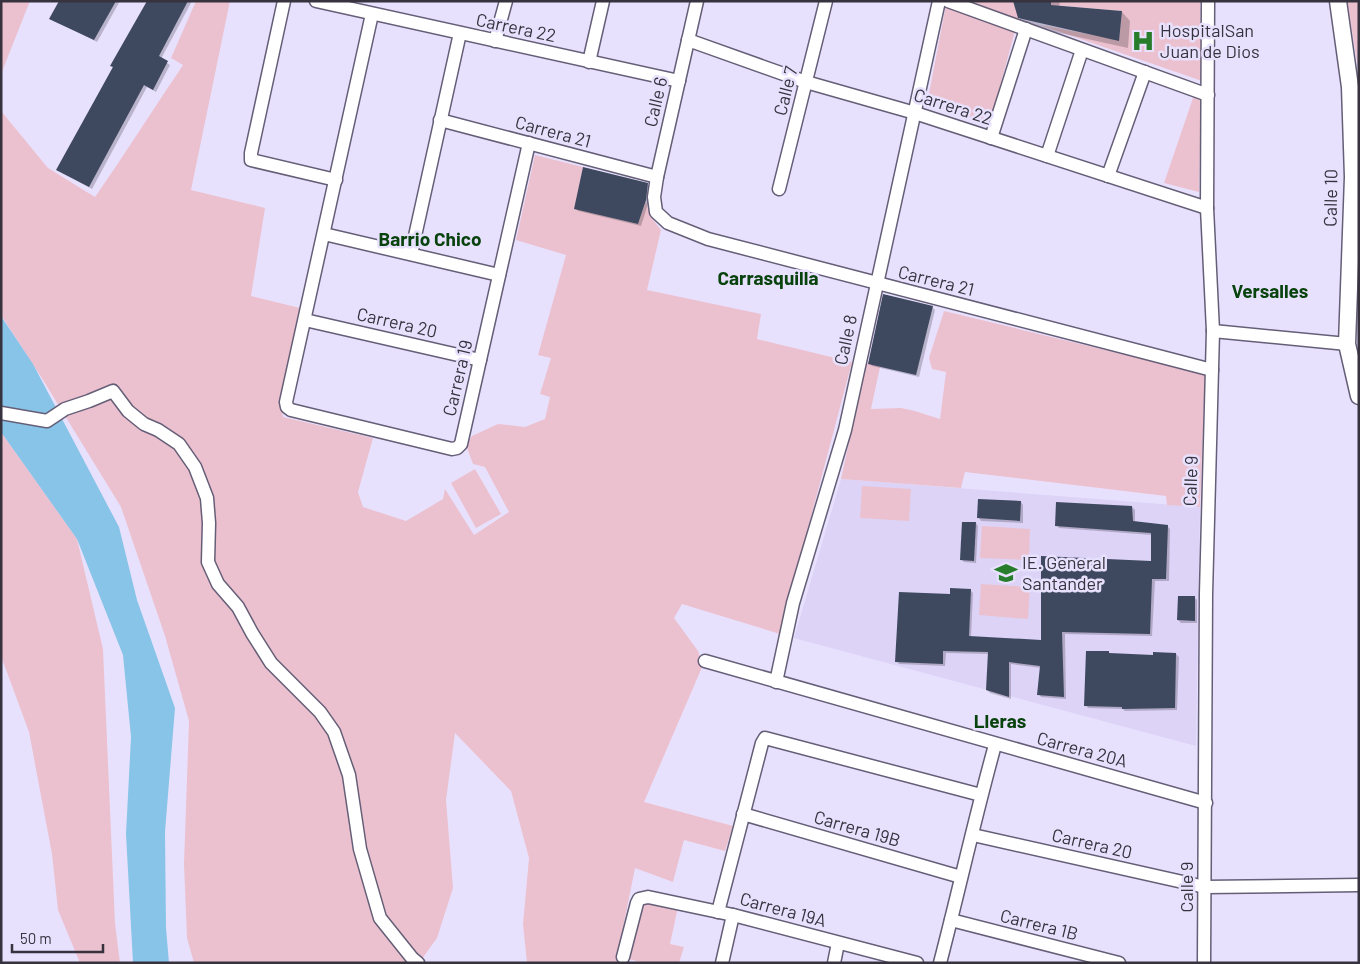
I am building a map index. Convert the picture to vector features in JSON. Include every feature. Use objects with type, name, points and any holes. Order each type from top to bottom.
[{"type":"street","points":[[284,1],[251,153],[252,160],[336,180]]},
{"type":"street","points":[[495,41],[506,1]]},
{"type":"street","points":[[589,62],[603,1]]},
{"type":"street","name":"Calle 6","points":[[656,212],[654,197],[657,177],[697,1]]},
{"type":"street","name":"Calle 7","points":[[779,189],[826,1]]},
{"type":"street","name":"Calle 8","points":[[776,682],[793,603],[845,430],[939,1]]},
{"type":"street","points":[[948,1],[1208,95]]},
{"type":"street","name":"Calle 9","points":[[1204,963],[1206,594],[1213,331],[1207,208],[1208,1]]},
{"type":"street","name":"Calle 10","points":[[1338,1],[1350,88],[1352,167],[1347,344],[1359,396]]},
{"type":"street","name":"Carrera 22","points":[[317,2],[679,81]]},
{"type":"street","points":[[305,320],[372,14]]},
{"type":"street","points":[[991,138],[1026,29]]},
{"type":"street","points":[[411,254],[460,33]]},
{"type":"street","name":"Carrera 22","points":[[688,40],[806,82],[915,113],[1207,208]]},
{"type":"street","points":[[1047,156],[1082,50]]},
{"type":"street","points":[[1108,176],[1145,72]]},
{"type":"street","name":"Carrera 21","points":[[440,120],[657,177]]},
{"type":"street","name":"Carrera 19","points":[[305,320],[286,402],[287,407],[452,449],[457,448],[461,444],[529,144]]},
{"type":"street","name":"Carrera 21","points":[[656,212],[668,223],[708,239],[1212,370]]},
{"type":"street","points":[[324,234],[499,275]]},
{"type":"street","name":"Carrera 20","points":[[305,320],[480,360]]},
{"type":"street","points":[[1213,331],[1347,344]]},
{"type":"street","points":[[1,413],[47,420],[64,409],[89,401],[113,390],[128,411],[144,424],[158,430],[179,444],[195,467],[207,498],[209,523],[208,562],[218,584],[238,607],[271,664],[320,712],[334,732],[349,775],[360,849],[380,918],[418,963]]},
{"type":"street","name":"Carrera 20A","points":[[705,662],[1206,803]]},
{"type":"street","points":[[718,912],[762,743],[765,738],[981,795]]},
{"type":"street","points":[[940,963],[995,745]]},
{"type":"street","name":"Carrera 19B","points":[[743,814],[961,877]]},
{"type":"street","name":"Carrera 20","points":[[972,835],[1205,887],[1359,885]]},
{"type":"street","name":"Carrera 19A","points":[[623,956],[637,903],[639,899],[648,897],[733,915],[917,963]]},
{"type":"street","points":[[722,963],[733,915]]},
{"type":"street","name":"Carrera 1B","points":[[951,920],[1119,963]]},
{"type":"street","points":[[834,963],[838,943]]},
{"type":"shaded area","points":[[1,1],[30,1],[1,74]]},
{"type":"shaded area","points":[[196,1],[230,1],[191,190],[265,208],[251,296],[300,308],[280,401],[283,417],[373,438],[358,492],[363,507],[406,521],[443,499],[445,489],[474,535],[509,512],[485,467],[473,464],[466,445],[472,436],[498,424],[525,427],[545,419],[550,397],[540,394],[551,358],[538,355],[566,255],[516,240],[535,155],[583,167],[575,209],[638,224],[646,201],[650,216],[661,230],[647,290],[761,314],[757,339],[852,362],[780,634],[682,604],[674,618],[698,651],[703,665],[644,802],[733,826],[725,851],[684,840],[673,882],[635,868],[618,953],[623,963],[527,963],[523,924],[529,858],[511,791],[455,733],[446,800],[453,888],[437,938],[419,963],[194,963],[187,938],[184,864],[189,721],[165,636],[121,507],[1,315],[1,111],[48,168],[95,197],[183,65],[171,58]]},
{"type":"shaded area","points":[[969,1],[1015,1],[1019,19]]},
{"type":"shaded area","name":"HospitalSan Juan de Dios","points":[[1051,1],[1200,1],[1202,81],[1040,25],[1119,40],[1122,11],[1051,5]]},
{"type":"shaded area","points":[[1347,1],[1359,1],[1359,74]]},
{"type":"shaded area","points":[[946,5],[1015,31],[990,123],[927,104]]},
{"type":"shaded area","points":[[1194,95],[1201,100],[1199,192],[1164,183]]},
{"type":"shaded area","points":[[944,311],[1205,374],[1200,507],[1167,505],[1166,496],[965,472],[961,488],[841,479],[866,363],[880,367],[871,409],[901,408],[940,419],[946,372],[932,369],[929,358]]},
{"type":"shaded area","points":[[1,432],[77,539],[103,649],[115,923],[120,963],[80,963],[58,910],[52,854],[29,732],[1,656]]},
{"type":"shaded area","points":[[475,469],[501,514],[476,528],[451,483]]},
{"type":"shaded area","name":"IE. General Santander","points":[[841,479],[1200,507],[1196,746],[794,638]]},
{"type":"shaded area","points":[[862,486],[911,489],[909,521],[860,518]]},
{"type":"shaded area","points":[[982,526],[1030,529],[1029,560],[980,558]]},
{"type":"shaded area","points":[[981,584],[1030,587],[1028,619],[979,615]]},
{"type":"shaded area","points":[[641,901],[678,907],[670,944],[684,947],[679,963],[644,963],[625,958]]},
{"type":"water","points":[[1,316],[33,364],[119,527],[137,600],[175,708],[165,832],[166,928],[169,963],[133,963],[126,834],[131,737],[123,655],[77,539],[1,432]]},
{"type":"building","points":[[59,1],[116,1],[94,40],[49,19]]},
{"type":"building","points":[[147,1],[188,1],[159,56],[168,61],[153,90],[144,85],[89,187],[56,170],[113,67],[110,66]]},
{"type":"building","points":[[1013,1],[1051,1],[1051,5],[1122,11],[1119,41],[1018,18]]},
{"type":"building","points":[[583,167],[648,183],[646,200],[638,224],[574,209]]},
{"type":"building","points":[[883,294],[933,306],[916,375],[868,364]]},
{"type":"building","points":[[978,499],[1021,501],[1020,521],[977,518]]},
{"type":"building","points":[[1056,502],[1132,506],[1133,521],[1168,525],[1166,579],[1152,579],[1150,634],[1062,632],[1064,697],[1037,695],[1040,666],[1009,662],[1009,697],[986,690],[988,652],[943,651],[943,664],[895,662],[899,592],[950,594],[950,588],[971,589],[969,636],[1041,640],[1041,556],[1151,561],[1151,533],[1055,526]]},
{"type":"building","points":[[962,522],[976,522],[974,561],[960,560]]},
{"type":"building","points":[[1178,596],[1195,596],[1195,621],[1177,620]]},
{"type":"building","points":[[1086,651],[1153,655],[1153,652],[1176,653],[1175,708],[1122,709],[1122,707],[1084,706]]},
{"type":"place","name":"HospitalSan Juan de Dios","points":[[1143,41]]},
{"type":"place","name":"IE. General Santander","points":[[1006,573]]},
{"type":"district","name":"Barrio Chico","points":[[430,239]]},
{"type":"district","name":"Carrasquilla","points":[[768,278]]},
{"type":"district","name":"Versalles","points":[[1270,291]]},
{"type":"district","name":"Lleras","points":[[1000,721]]}]
